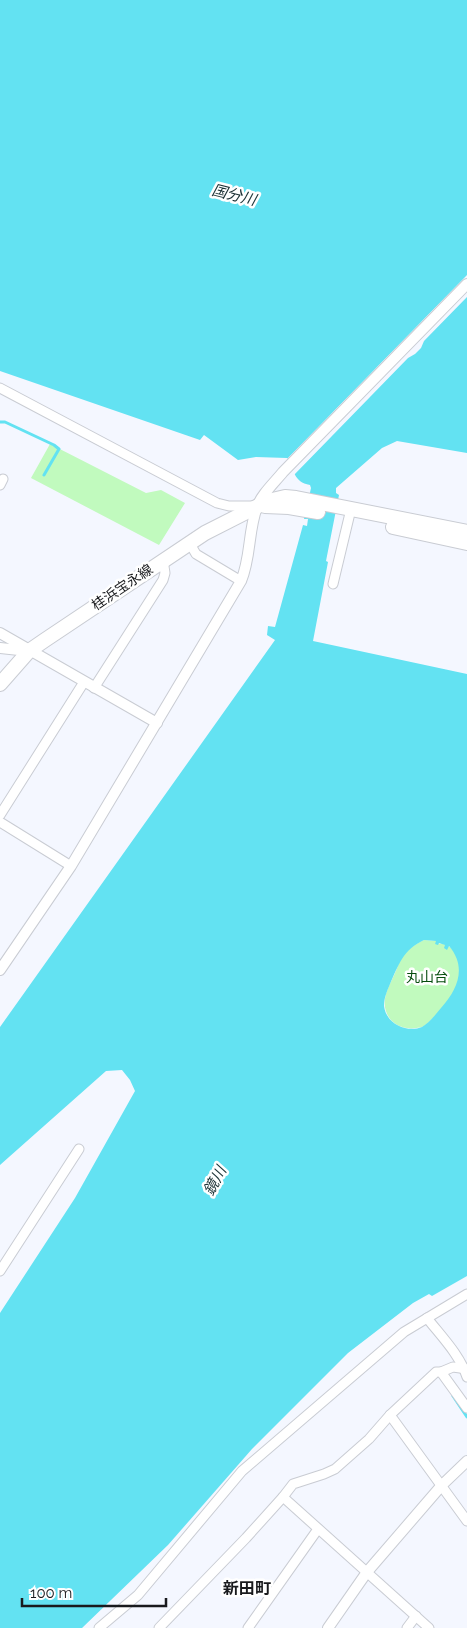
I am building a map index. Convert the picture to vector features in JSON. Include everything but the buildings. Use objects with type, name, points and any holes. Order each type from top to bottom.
[{"type":"main road","name":"桂浜宝永線","points":[[0,684],[29,651],[189,542],[257,506],[304,504],[467,532]]},
{"type":"main road","name":"桂浜宝永線","points":[[344,512],[467,544]]},
{"type":"street","points":[[0,970],[71,866],[241,581],[248,559],[257,506],[283,472],[467,284]]},
{"type":"street","points":[[0,388],[217,503],[229,506],[257,506]]},
{"type":"street","points":[[333,584],[344,512]]},
{"type":"street","points":[[189,542],[196,554],[241,581]]},
{"type":"street","points":[[94,688],[163,580],[165,573],[163,560]]},
{"type":"street","points":[[0,633],[157,723]]},
{"type":"street","points":[[0,648],[29,651]]},
{"type":"street","points":[[0,815],[84,682]]},
{"type":"street","points":[[0,822],[71,866]]},
{"type":"street","points":[[0,1271],[79,1149]]},
{"type":"street","points":[[104,1627],[138,1595],[242,1471],[404,1332],[467,1294]]},
{"type":"street","points":[[427,1318],[466,1372]]},
{"type":"street","points":[[159,1628],[246,1538],[293,1484],[335,1469],[369,1439],[390,1415],[436,1372],[453,1367],[466,1372]]},
{"type":"street","points":[[441,1372],[467,1408]]},
{"type":"street","points":[[390,1415],[467,1521]]},
{"type":"street","points":[[328,1628],[367,1572],[442,1485],[467,1461]]},
{"type":"street","points":[[283,1497],[428,1628]]},
{"type":"street","points":[[248,1628],[318,1529]]},
{"type":"street","points":[[407,1628],[416,1616]]},
{"type":"green space","points":[[50,444],[146,493],[161,490],[185,503],[159,545],[31,478]]},
{"type":"green space","name":"丸山台","points":[[424,940],[437,941],[435,944],[448,946],[453,950],[462,968],[461,981],[450,999],[426,1024],[422,1027],[401,1027],[388,1016],[385,1006],[386,994],[403,955]]},
{"type":"water","points":[[0,0],[467,0],[467,453],[397,441],[382,448],[336,488],[336,493],[339,495],[313,641],[467,674],[467,1276],[432,1296],[429,1294],[413,1303],[348,1353],[252,1449],[168,1545],[82,1628],[0,1628],[0,1313],[75,1198],[135,1091],[130,1080],[122,1070],[106,1071],[0,1165],[0,1027],[275,640],[267,635],[268,626],[275,627],[303,525],[307,526],[308,519],[304,519],[311,488],[310,485],[297,478],[287,458],[256,457],[238,460],[204,435],[200,440],[0,371]],"holes":[[[424,940],[436,941],[435,944],[445,945],[444,948],[447,950],[449,946],[455,954],[459,970],[456,986],[447,1001],[425,1025],[416,1029],[398,1026],[389,1018],[384,1006],[387,992],[396,970],[402,958],[411,948]]]},
{"type":"pier","points":[[467,275],[467,297],[424,341],[421,348],[408,358],[293,476],[287,461],[285,461]]},
{"type":"waterway","points":[[0,422],[5,422],[59,449],[44,475]]},
{"type":"waterway","points":[[453,1396],[467,1417]]},
{"type":"district","name":"新田町","points":[[247,1588]]},
{"type":"water label","name":"国分川","points":[[234,195]]},
{"type":"water label","name":"鏡川","points":[[215,1181]]}]
